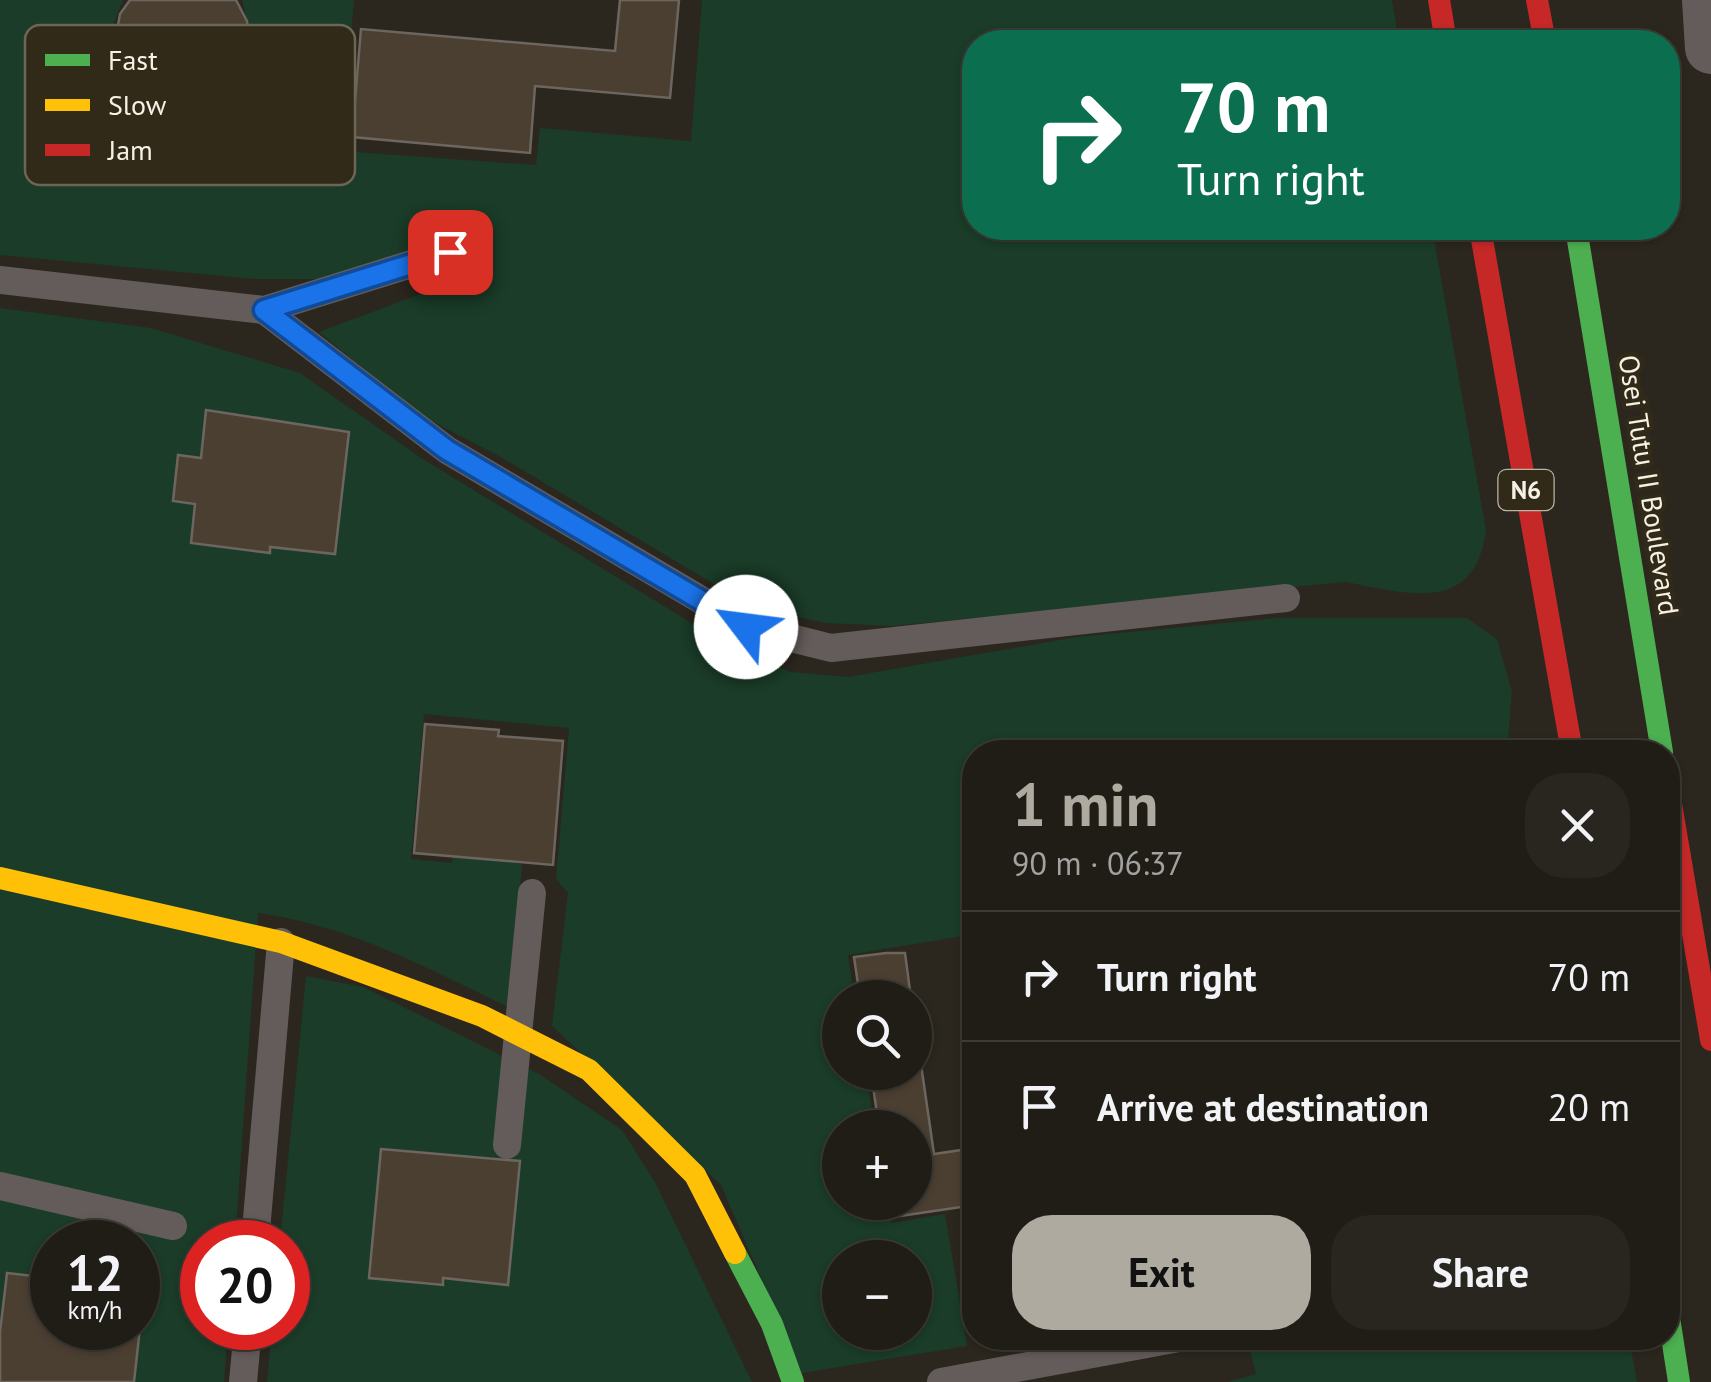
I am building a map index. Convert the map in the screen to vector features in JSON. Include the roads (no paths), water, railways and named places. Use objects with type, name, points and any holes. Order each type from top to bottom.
[{"type":"main road","points":[[1439,0],[1444,30]]},
{"type":"main road","points":[[1537,0],[1543,30]]},
{"type":"main road","name":"N6","points":[[1482,240],[1570,740]]},
{"type":"main road","name":"Osei Tutu II Boulevard","points":[[1578,240],[1660,740]]},
{"type":"main road","points":[[1680,857],[1711,1040]]},
{"type":"main road","points":[[0,878],[281,942],[446,1002],[590,1070],[695,1175],[772,1324],[793,1382]]},
{"type":"main road","points":[[1675,1350],[1680,1382]]},
{"type":"street","points":[[1708,0],[1711,48]]},
{"type":"lane","points":[[0,280],[264,310],[450,252]]},
{"type":"lane","points":[[264,310],[447,450],[746,627],[831,648],[1286,598]]},
{"type":"lane","points":[[507,1144],[532,894]]},
{"type":"lane","points":[[257,1220],[281,942]]},
{"type":"lane","points":[[0,1186],[173,1226]]},
{"type":"lane","points":[[244,1382],[246,1350]]},
{"type":"lane","points":[[941,1382],[1114,1350]]}]
